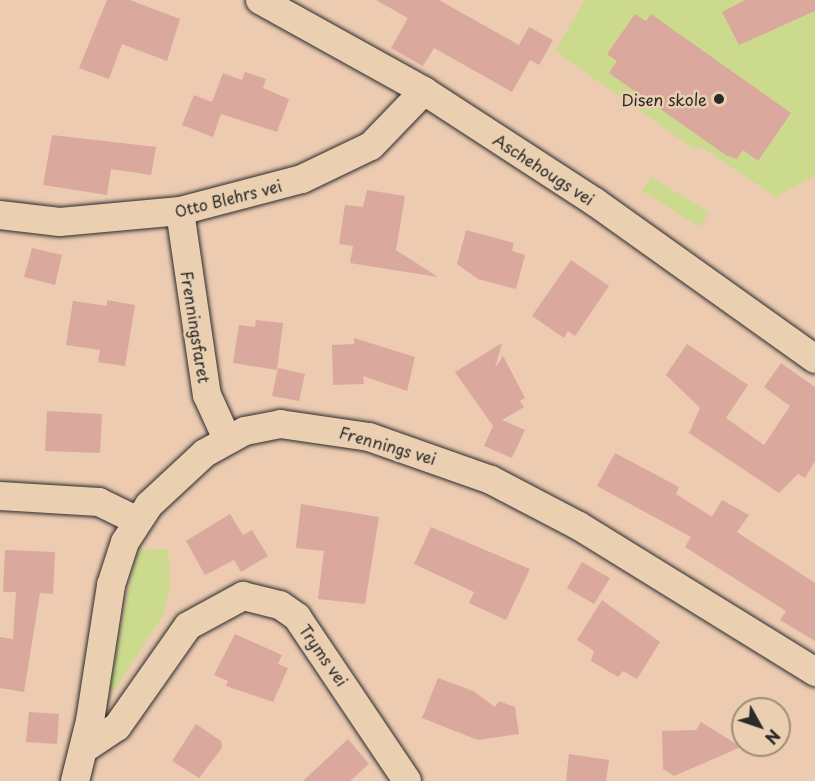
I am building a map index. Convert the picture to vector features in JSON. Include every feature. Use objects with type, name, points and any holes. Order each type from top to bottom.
[{"type":"street","name":"Aschehougs vei","points":[[260,0],[424,91],[595,202],[815,360]]},
{"type":"street","name":"Otto Blehrs vei","points":[[0,215],[60,222],[180,211],[342,163],[371,146],[424,91]]},
{"type":"street","name":"Frenningsfaret","points":[[180,211],[207,395],[227,439]]},
{"type":"street","name":"Frennings vei","points":[[75,781],[84,749],[111,585],[138,521],[182,473],[227,439],[261,427],[302,426],[369,437],[445,461],[579,526],[815,672]]},
{"type":"street","points":[[0,496],[99,502],[138,521]]},
{"type":"street","name":"Tryms vei","points":[[84,749],[117,727],[188,626],[224,603],[253,597],[280,604],[297,617],[407,781]]},
{"type":"green space","name":"Disen skole","points":[[585,0],[815,0],[815,175],[776,197],[701,147],[694,149],[555,51]]},
{"type":"green space","points":[[651,177],[709,212],[700,227],[642,191]]},
{"type":"green space","points":[[137,549],[168,549],[170,585],[163,615],[114,691],[108,690]]},
{"type":"building","points":[[107,0],[130,0],[180,19],[167,61],[122,44],[109,79],[79,68]]},
{"type":"building","points":[[376,0],[439,0],[519,45],[529,27],[553,40],[539,65],[530,60],[512,92],[434,48],[423,66],[391,48],[408,18]]},
{"type":"building","points":[[745,0],[815,0],[815,11],[739,45],[722,12]]},
{"type":"building","points":[[635,14],[646,21],[651,14],[791,113],[758,161],[743,150],[737,159],[727,156],[609,73],[617,61],[607,54]]},
{"type":"building","points":[[245,72],[266,79],[263,88],[289,99],[277,132],[221,114],[213,137],[182,125],[194,95],[212,102],[223,73],[242,80]]},
{"type":"building","points":[[52,135],[156,147],[151,175],[111,169],[107,195],[43,185]]},
{"type":"building","points":[[367,190],[405,196],[396,250],[438,277],[350,263],[353,246],[339,244],[345,205],[363,207]]},
{"type":"building","points":[[466,230],[514,243],[512,251],[525,255],[516,289],[478,279],[457,264]]},
{"type":"building","points":[[32,248],[62,255],[55,285],[24,277]]},
{"type":"building","points":[[571,260],[609,286],[575,336],[568,331],[564,338],[532,316]]},
{"type":"building","points":[[107,300],[135,305],[125,366],[98,362],[100,350],[66,345],[73,301],[107,306]]},
{"type":"building","points":[[256,320],[283,323],[277,370],[233,363],[239,325],[255,327]]},
{"type":"building","points":[[354,338],[415,357],[407,391],[363,376],[364,384],[333,385],[332,345],[354,344]]},
{"type":"building","points":[[502,343],[495,368],[503,356],[525,398],[520,401],[524,407],[502,420],[525,430],[512,458],[484,446],[493,426],[455,372]]},
{"type":"building","points":[[687,344],[748,385],[726,418],[764,445],[790,406],[764,387],[781,363],[815,387],[815,461],[805,478],[798,474],[779,493],[689,433],[700,408],[666,375]]},
{"type":"building","points":[[278,368],[305,374],[299,401],[272,396]]},
{"type":"building","points":[[47,411],[102,414],[100,453],[45,451]]},
{"type":"building","points":[[615,453],[679,487],[676,494],[712,517],[722,500],[749,515],[737,532],[815,583],[815,641],[780,620],[786,611],[685,547],[691,537],[597,486]]},
{"type":"building","points":[[301,504],[379,517],[365,604],[318,599],[324,551],[296,548]]},
{"type":"building","points":[[230,514],[243,535],[252,530],[268,556],[241,572],[234,560],[205,575],[186,541]]},
{"type":"building","points":[[431,527],[530,569],[506,620],[469,603],[474,592],[414,564]]},
{"type":"building","points":[[5,550],[55,552],[53,594],[40,593],[24,692],[0,688],[0,637],[13,639],[16,592],[3,592]]},
{"type":"building","points":[[582,562],[610,578],[594,604],[567,588]]},
{"type":"building","points":[[602,600],[660,642],[637,679],[623,671],[618,677],[591,661],[594,651],[577,640]]},
{"type":"building","points":[[235,634],[282,655],[278,664],[288,668],[273,702],[226,686],[228,681],[214,675]]},
{"type":"building","points":[[438,678],[473,691],[495,707],[499,701],[515,707],[519,734],[478,740],[422,718]]},
{"type":"building","points":[[29,712],[59,714],[57,744],[26,742]]},
{"type":"building","points":[[701,722],[731,741],[731,751],[674,776],[663,769],[662,731],[696,730]]},
{"type":"building","points":[[196,724],[221,741],[222,748],[199,778],[172,761]]},
{"type":"building","points":[[348,739],[369,764],[350,781],[303,781]]},
{"type":"building","points":[[569,754],[609,760],[606,781],[566,781]]},
{"type":"place","name":"Disen skole","points":[[719,99]]}]
